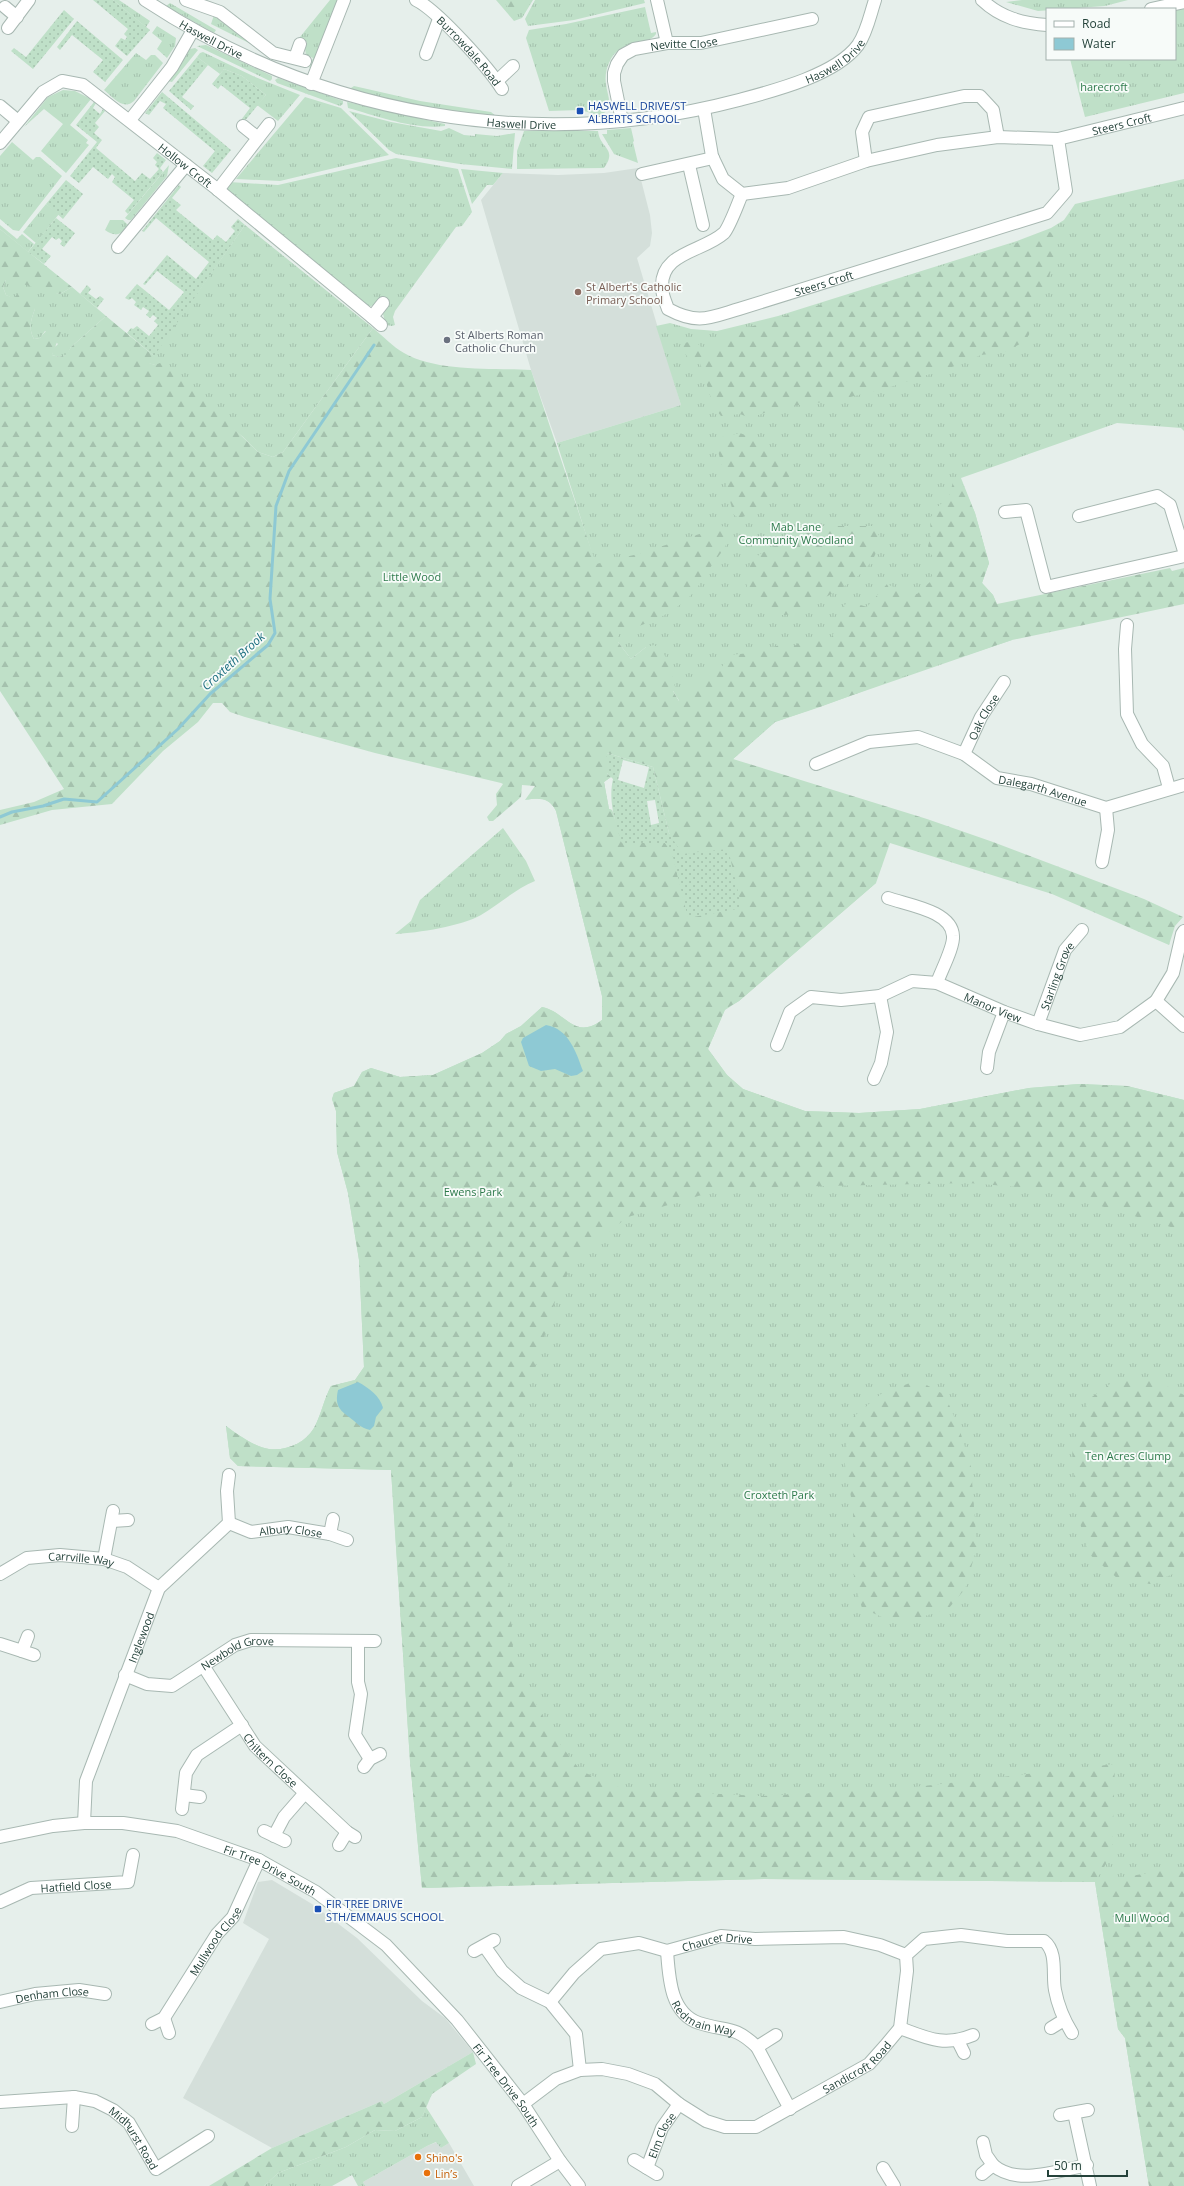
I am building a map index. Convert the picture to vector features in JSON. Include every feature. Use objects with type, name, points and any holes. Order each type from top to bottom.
[{"type":"street","points":[[8,28],[30,0]]},
{"type":"street","name":"Haswell Drive","points":[[145,0],[193,30],[264,66],[311,84],[393,107],[467,119],[550,124],[589,124],[622,121],[704,109],[788,87],[835,64],[852,52],[862,39],[875,0]]},
{"type":"street","points":[[311,84],[344,0]]},
{"type":"street","name":"Burrowdale Road","points":[[416,0],[428,8],[459,38],[499,85],[513,66]]},
{"type":"street","points":[[657,0],[667,43]]},
{"type":"street","points":[[982,0],[997,12],[1011,20],[1046,25]]},
{"type":"street","points":[[193,1],[220,12],[274,53],[300,60],[300,44]]},
{"type":"street","points":[[1156,8],[1184,2]]},
{"type":"street","points":[[5,7],[17,17]]},
{"type":"street","points":[[426,54],[439,19]]},
{"type":"street","name":"Nevitte Close","points":[[622,121],[614,81],[617,64],[623,55],[634,49],[667,43],[701,43],[812,19]]},
{"type":"street","points":[[130,120],[172,67],[193,30]]},
{"type":"street","name":"Hollow Croft","points":[[0,143],[43,92],[62,82],[83,85],[130,120],[218,190],[376,321],[383,304]]},
{"type":"street","points":[[866,161],[862,132],[869,117],[964,96],[980,96],[993,110],[998,137]]},
{"type":"street","points":[[0,106],[18,121]]},
{"type":"street","name":"Steers Croft","points":[[1058,139],[1066,191],[1047,213],[712,317],[699,320],[683,317],[668,309],[662,289],[665,272],[675,258],[704,246],[725,232],[742,194],[788,188],[866,161],[937,145],[998,137],[1058,139],[1184,108]]},
{"type":"street","points":[[704,109],[713,158],[723,179],[742,194]]},
{"type":"street","points":[[218,190],[269,124]]},
{"type":"street","points":[[243,126],[258,138]]},
{"type":"street","points":[[642,174],[689,165],[713,158]]},
{"type":"street","points":[[118,247],[186,165]]},
{"type":"street","points":[[689,165],[703,225]]},
{"type":"street","points":[[1079,516],[1157,496],[1170,505],[1184,551]]},
{"type":"street","points":[[1005,512],[1026,510],[1046,587],[1184,556]]},
{"type":"street","points":[[1127,625],[1125,649],[1127,714],[1142,744],[1163,766],[1168,788]]},
{"type":"street","name":"Oak Close","points":[[964,754],[981,717],[1004,682]]},
{"type":"street","name":"Dalegarth Avenue","points":[[816,764],[869,742],[918,737],[964,754],[997,778],[1031,784],[1106,808]]},
{"type":"street","points":[[1102,862],[1108,830],[1106,808],[1168,788],[1184,785]]},
{"type":"street","points":[[888,898],[939,915],[951,925],[953,937],[937,982]]},
{"type":"street","name":"Starling Grove","points":[[1038,1024],[1064,950],[1082,930]]},
{"type":"street","name":"Manor View","points":[[777,1045],[790,1012],[811,997],[841,1000],[880,996],[912,981],[937,982],[1004,1012],[1038,1024],[1080,1035],[1120,1027],[1156,1002],[1173,973],[1184,931]]},
{"type":"street","points":[[874,1079],[881,1063],[887,1032],[880,996]]},
{"type":"street","points":[[1156,1002],[1184,1026]]},
{"type":"street","points":[[987,1068],[989,1052],[1004,1012]]},
{"type":"street","points":[[229,1475],[227,1491],[229,1523]]},
{"type":"street","points":[[104,1559],[113,1516],[128,1520]]},
{"type":"street","name":"Albury Close","points":[[330,1534],[334,1519]]},
{"type":"street","name":"Albury Close","points":[[229,1523],[251,1532],[288,1527],[330,1534],[347,1540]]},
{"type":"street","name":"Inglewood","points":[[84,1823],[86,1781],[159,1588],[229,1523]]},
{"type":"street","name":"Carrville Way","points":[[0,1574],[27,1558],[60,1555],[104,1559],[134,1571],[159,1588]]},
{"type":"street","points":[[0,1644],[28,1653],[28,1636]]},
{"type":"street","name":"Newbold Grove","points":[[125,1675],[147,1684],[172,1686],[204,1667],[235,1645],[251,1640],[375,1641]]},
{"type":"street","points":[[358,1642],[358,1682],[360,1694],[355,1735],[371,1760]]},
{"type":"street","name":"Chiltern Close","points":[[204,1667],[255,1746],[304,1794],[351,1834],[339,1845]]},
{"type":"street","points":[[182,1809],[186,1773],[197,1755],[242,1725]]},
{"type":"street","points":[[274,1836],[284,1817],[304,1794]]},
{"type":"street","points":[[184,1795],[200,1797]]},
{"type":"street","name":"Fir Tree Drive South","points":[[0,1837],[54,1826],[84,1823],[123,1823],[177,1831],[259,1860],[316,1892],[386,1945],[457,2020],[523,2104],[560,2161],[579,2186]]},
{"type":"street","name":"Hatfield Close","points":[[0,1902],[31,1888],[128,1882],[133,1855]]},
{"type":"street","name":"Mullwood Close","points":[[164,2018],[217,1934],[232,1918],[259,1860]]},
{"type":"street","points":[[973,2035],[958,2041],[930,2040],[900,2028],[907,1971],[906,1955],[924,1939],[960,1935],[1007,1941],[1044,1941],[1048,1945],[1055,1970],[1055,1990],[1064,2020],[1072,2034]]},
{"type":"street","name":"Chaucer Drive","points":[[550,2002],[574,1973],[601,1950],[639,1943],[667,1952],[722,1936],[756,1939],[844,1937],[880,1945],[906,1955]]},
{"type":"street","points":[[474,1951],[490,1943],[502,1971],[521,1988],[550,2002],[576,2034],[580,2070]]},
{"type":"street","name":"Redmain Way","points":[[667,1952],[669,1980],[680,2010],[700,2023],[728,2028],[739,2033],[757,2047],[790,2109]]},
{"type":"street","name":"Denham Close","points":[[0,2002],[35,1994],[79,1990],[105,1994]]},
{"type":"street","points":[[152,2024],[164,2018],[169,2033]]},
{"type":"street","points":[[1051,2028],[1064,2020]]},
{"type":"street","name":"Sandicroft Road","points":[[523,2104],[556,2079],[580,2070],[602,2069],[628,2074],[655,2084],[678,2104],[706,2121],[725,2127],[756,2127],[869,2064],[900,2028]]},
{"type":"street","points":[[757,2047],[776,2035]]},
{"type":"street","points":[[958,2041],[964,2053]]},
{"type":"street","points":[[72,2126],[74,2097]]},
{"type":"street","name":"Midhurst Road","points":[[0,2102],[74,2097],[101,2104],[113,2110],[129,2123],[156,2169],[208,2136]]},
{"type":"street","name":"Elm Close","points":[[634,2160],[652,2171],[662,2128],[678,2104]]},
{"type":"street","points":[[1060,2115],[1088,2110]]},
{"type":"street","points":[[1074,2113],[1090,2186]]},
{"type":"street","points":[[983,2142],[986,2155],[993,2165],[1004,2174],[1022,2179],[1086,2165]]},
{"type":"street","points":[[518,2186],[560,2161]]},
{"type":"street","points":[[982,2174],[993,2165]]},
{"type":"street","points":[[884,2168],[888,2184]]},
{"type":"shaded area","name":"St Albert's Catholic Primary School","points":[[638,168],[650,215],[652,233],[650,246],[637,258],[681,405],[557,443],[531,370],[481,200],[503,173],[558,175],[604,173]]},
{"type":"shaded area","points":[[272,1880],[312,1904],[357,1938],[422,2001],[445,2018],[473,2052],[384,2104],[382,2101],[272,2148],[183,2098],[269,1939],[243,1923],[258,1882]]},
{"type":"shaded area","points":[[437,2142],[441,2148],[449,2143],[474,2186],[365,2186],[363,2182],[427,2146]]},
{"type":"green space","points":[[93,0],[113,0],[150,30],[127,56],[115,46],[121,38],[125,40],[127,37],[124,34],[128,29]]},
{"type":"green space","points":[[113,0],[119,0],[150,21],[146,27]]},
{"type":"green space","points":[[330,0],[339,0],[313,65],[309,68],[313,58],[306,55],[305,49],[307,42],[300,39],[300,37]]},
{"type":"green space","points":[[496,0],[533,0],[522,18],[514,21]]},
{"type":"green space","points":[[503,0],[526,0],[522,8],[515,11],[509,10]]},
{"type":"green space","points":[[535,0],[644,0],[645,3],[574,20],[528,26],[525,19]]},
{"type":"green space","points":[[1022,0],[1128,0],[1105,6],[1046,8],[1046,10],[1038,11],[1006,2]]},
{"type":"green space","points":[[170,3],[216,30],[214,33],[166,6]]},
{"type":"green space","points":[[645,7],[651,33],[656,32],[656,34],[652,38],[620,49],[614,55],[608,65],[606,73],[609,102],[607,110],[599,115],[580,110],[549,111],[526,38],[529,30],[566,24]]},
{"type":"green space","name":"harecroft","points":[[1184,8],[1184,93],[1085,117],[1070,60],[1176,60],[1176,10]]},
{"type":"green space","points":[[64,10],[74,19],[33,69],[11,51],[14,48],[26,57]]},
{"type":"green space","points":[[214,15],[215,16],[251,44],[211,24]]},
{"type":"green space","points":[[77,21],[123,60],[105,82],[93,72],[103,60],[72,35],[60,50],[57,47]]},
{"type":"green space","points":[[157,26],[176,38],[175,46],[167,58],[157,49],[162,41],[152,33]]},
{"type":"green space","points":[[206,45],[272,76],[272,79],[270,81],[197,46]]},
{"type":"green space","points":[[195,48],[198,50],[172,82],[167,81],[190,49]]},
{"type":"green space","points":[[203,52],[253,76],[300,95],[278,121],[257,105],[266,95],[242,76],[224,69],[220,74],[197,57]]},
{"type":"green space","points":[[136,53],[146,60],[151,55],[155,55],[163,63],[134,101],[130,104],[122,104],[104,90]]},
{"type":"green space","points":[[197,57],[208,65],[182,97],[194,106],[191,110],[169,91]]},
{"type":"green space","points":[[224,69],[242,76],[266,95],[244,122],[241,120],[250,108],[221,85],[218,89],[212,84]]},
{"type":"green space","points":[[278,78],[343,101],[343,104],[340,106],[277,83],[275,80]]},
{"type":"green space","points":[[354,86],[420,101],[491,112],[497,117],[418,106],[352,90],[351,88]]},
{"type":"green space","points":[[63,90],[75,91],[91,99],[70,125],[88,140],[86,143],[89,145],[66,173],[41,151],[63,124],[44,109],[24,127],[48,97]]},
{"type":"green space","points":[[162,92],[231,150],[212,173],[203,166],[215,151],[163,108],[166,104],[160,101],[149,115],[145,113]]},
{"type":"green space","points":[[305,97],[341,108],[389,155],[280,181],[236,179]]},
{"type":"green space","points":[[94,102],[96,103],[93,108],[100,114],[103,109],[105,111],[95,123],[99,127],[94,133],[102,140],[96,148],[135,181],[142,173],[150,179],[159,169],[155,165],[157,162],[153,158],[157,153],[166,160],[160,168],[163,172],[128,214],[125,211],[134,200],[112,182],[115,177],[112,174],[108,179],[93,167],[79,183],[70,176],[97,142],[76,125]]},
{"type":"green space","points":[[347,102],[445,124],[445,126],[433,127],[396,122],[348,108]]},
{"type":"green space","points":[[349,111],[391,122],[441,131],[449,128],[464,135],[475,136],[475,134],[497,136],[515,133],[512,169],[460,164],[396,154],[389,150]]},
{"type":"green space","points":[[631,128],[638,163],[614,154],[602,134],[607,134],[607,130]]},
{"type":"green space","points":[[524,131],[598,131],[599,137],[609,152],[608,161],[604,168],[517,169],[517,151]]},
{"type":"green space","points":[[12,142],[33,160],[36,157],[40,157],[62,176],[19,231],[13,230],[0,219],[0,156]]},
{"type":"green space","points":[[396,158],[458,169],[472,212],[462,226],[456,227],[395,311],[393,317],[395,325],[392,326],[386,325],[383,314],[385,309],[377,304],[368,307],[227,190],[229,182],[278,185]]},
{"type":"green space","points":[[169,165],[167,176],[131,220],[125,218]]},
{"type":"green space","points":[[461,169],[503,173],[493,185],[487,185],[472,204]]},
{"type":"green space","name":"Mab Lane Community Woodland","points":[[1184,179],[1184,431],[1181,428],[1117,423],[961,478],[975,513],[989,563],[982,583],[993,595],[1012,640],[775,722],[732,760],[683,707],[646,647],[631,659],[618,642],[618,636],[557,443],[681,405],[656,326],[670,323],[691,329],[717,331],[778,316],[1017,241],[1051,228],[1064,220],[1075,204]]},
{"type":"green space","points":[[66,180],[83,194],[63,219],[46,204]]},
{"type":"green space","points":[[179,185],[181,187],[172,198],[181,205],[176,210],[213,240],[217,235],[226,242],[235,231],[231,227],[238,219],[245,225],[154,356],[127,333],[131,328],[133,329],[137,326],[149,336],[158,325],[154,321],[157,318],[153,315],[150,318],[146,315],[149,311],[143,307],[141,310],[134,305],[136,302],[132,298],[129,300],[125,298],[137,284],[169,310],[184,292],[157,271],[145,285],[143,284],[167,255],[196,279],[209,262],[156,218],[144,232],[142,231]]},
{"type":"green space","points":[[46,204],[59,214],[36,243],[23,232]]},
{"type":"green space","points":[[56,218],[75,233],[64,247],[60,244],[62,241],[59,238],[56,240],[52,237],[42,249],[51,256],[44,264],[28,252]]},
{"type":"green space","points":[[110,220],[123,220],[129,226],[121,233],[112,234],[105,230]]},
{"type":"green space","points":[[0,225],[17,239],[22,234],[34,244],[28,252],[0,229]]},
{"type":"green space","points":[[245,225],[373,328],[283,452],[273,457],[258,452],[243,437],[155,365],[148,363]]},
{"type":"green space","points":[[0,229],[72,287],[60,294],[47,292],[11,280],[6,280],[3,287],[6,295],[14,298],[19,292],[29,293],[35,309],[31,320],[31,332],[34,339],[40,338],[49,330],[61,332],[52,355],[59,357],[66,355],[71,347],[106,316],[154,356],[149,363],[155,365],[160,363],[168,365],[258,452],[273,457],[283,452],[373,328],[400,351],[417,359],[432,363],[466,368],[531,370],[596,564],[638,554],[724,526],[730,532],[722,551],[697,588],[688,598],[655,620],[618,633],[618,642],[631,659],[646,647],[654,645],[663,653],[669,663],[675,687],[673,691],[679,701],[706,675],[709,670],[719,671],[730,655],[760,652],[782,644],[791,648],[809,637],[828,644],[840,621],[844,605],[851,602],[867,607],[887,584],[900,590],[917,594],[931,581],[934,561],[928,546],[931,536],[930,519],[935,509],[949,497],[953,482],[960,478],[975,513],[989,563],[982,583],[993,595],[997,604],[1170,568],[1172,571],[1184,568],[1184,604],[1012,640],[904,676],[775,722],[733,759],[927,819],[993,842],[1144,899],[1183,917],[1175,926],[1169,945],[1052,894],[890,843],[876,883],[739,1001],[725,1009],[708,1049],[727,1075],[743,1089],[805,1111],[859,1113],[920,1109],[1029,1088],[1079,1084],[1127,1086],[1184,1100],[1184,1231],[1044,1189],[969,1183],[725,1188],[628,1217],[578,1255],[558,1292],[516,1428],[506,1550],[514,1662],[552,1734],[581,1771],[623,1789],[760,1796],[906,1788],[1115,1764],[1112,1854],[1095,1882],[764,1879],[422,1888],[410,1761],[391,1470],[238,1466],[230,1458],[226,1426],[247,1440],[264,1448],[282,1449],[295,1445],[306,1438],[314,1428],[331,1386],[355,1380],[364,1367],[359,1260],[348,1193],[337,1152],[336,1111],[332,1099],[334,1093],[354,1086],[362,1072],[371,1068],[400,1077],[433,1075],[482,1053],[500,1041],[506,1034],[521,1026],[542,1007],[577,1026],[592,1026],[602,1020],[602,996],[556,811],[547,801],[539,799],[525,800],[535,786],[522,785],[521,797],[493,821],[489,821],[487,817],[497,805],[496,794],[503,784],[501,783],[375,753],[245,717],[230,712],[222,703],[213,703],[198,722],[163,751],[112,804],[52,810],[0,825],[0,810],[34,802],[64,789],[0,691]],"holes":[[[607,753],[653,767],[669,833],[682,854],[728,849],[688,917],[672,853],[665,843],[622,843],[612,810],[609,809],[604,782],[611,777],[607,773]],[[546,1025],[552,1026],[568,1038],[571,1076],[555,1069],[529,1067],[521,1042]]]},
{"type":"green space","points":[[1050,232],[1055,236],[1056,244],[1053,262],[1044,289],[1034,301],[1029,335],[1020,344],[1004,352],[981,355],[958,365],[887,388],[838,400],[778,408],[750,418],[740,414],[721,416],[710,396],[698,359],[689,359],[681,348],[683,343],[695,341],[701,347],[710,349],[731,333]]},
{"type":"green space","points":[[6,280],[20,281],[60,294],[72,287],[106,316],[71,347],[67,355],[59,357],[52,355],[53,349],[58,344],[45,331],[40,338],[34,339],[31,332],[31,324],[35,309],[6,295],[3,287]]},
{"type":"green space","points":[[87,285],[91,289],[88,293],[96,299],[100,296],[104,299],[97,308],[80,294]]},
{"type":"green space","points":[[740,433],[760,441],[794,472],[749,515],[739,518],[734,515],[716,442],[718,438]]},
{"type":"green space","points":[[810,526],[872,526],[880,537],[877,551],[871,562],[862,573],[838,590],[801,611],[785,615],[771,613],[760,607],[752,598],[747,587],[747,575],[751,564],[760,554]]},
{"type":"green space","points":[[607,753],[653,767],[669,833],[682,854],[728,849],[742,908],[688,918],[672,853],[665,843],[622,843],[612,803],[611,795],[613,779],[607,773]],"holes":[[[623,760],[649,767],[644,788],[618,780]],[[655,800],[659,823],[651,825],[647,801]]]},
{"type":"green space","name":"Croxteth Park","points":[[609,775],[611,777],[604,782],[609,809],[612,810],[615,821],[876,883],[739,1001],[725,1010],[708,1049],[727,1075],[743,1089],[805,1111],[859,1113],[920,1109],[1029,1088],[1079,1084],[1127,1086],[1184,1100],[1184,2186],[1149,2186],[1125,2038],[1118,2029],[1095,1882],[764,1879],[422,1888],[410,1761],[391,1470],[238,1466],[230,1458],[226,1426],[247,1440],[264,1448],[282,1449],[295,1445],[306,1438],[314,1428],[331,1386],[355,1380],[364,1367],[359,1260],[348,1193],[337,1152],[336,1111],[332,1099],[334,1093],[354,1086],[362,1072],[371,1068],[400,1077],[433,1075],[482,1053],[500,1041],[506,1034],[521,1026],[542,1007],[577,1026],[592,1026],[602,1020],[602,996],[556,811],[547,801],[539,799],[525,800]]},
{"type":"green space","points":[[503,828],[526,861],[535,881],[521,888],[488,911],[473,919],[452,926],[395,934],[411,921],[420,900]]},
{"type":"green space","name":"Ten Acres Clump","points":[[1120,1377],[1151,1378],[1184,1395],[1184,1569],[1150,1584],[1117,1578],[1089,1554],[1077,1513],[1072,1447],[1089,1399]]},
{"type":"green space","points":[[915,1381],[921,1382],[945,1395],[960,1431],[971,1467],[977,1547],[965,1589],[949,1608],[919,1618],[884,1618],[862,1608],[854,1582],[853,1508],[844,1459],[852,1418],[881,1394]]},
{"type":"green space","name":"Mull Wood","points":[[1184,1867],[1184,2186],[1149,2186],[1125,2038],[1118,2029],[1095,1882]]},
{"type":"green space","points":[[473,2052],[476,2064],[432,2094],[422,2117],[395,2131],[375,2130],[346,2147],[278,2173],[264,2186],[209,2186],[272,2148],[382,2101],[384,2104]]},
{"type":"green space","points":[[426,2107],[449,2143],[441,2148],[436,2142],[427,2146],[363,2182],[365,2186],[358,2186],[352,2175],[332,2186],[264,2186],[278,2173],[346,2147],[375,2130],[395,2131],[422,2117]]},
{"type":"water","points":[[546,1025],[554,1027],[566,1036],[578,1056],[583,1071],[577,1075],[571,1076],[555,1069],[541,1071],[529,1066],[521,1042],[523,1038]]},
{"type":"water","points":[[358,1382],[374,1393],[382,1404],[383,1408],[376,1417],[374,1426],[370,1430],[361,1426],[345,1414],[337,1403],[338,1390]]},
{"type":"waterway","name":"Croxteth Brook","points":[[0,817],[12,812],[43,806],[64,799],[97,802],[178,729],[210,694],[268,645],[275,633],[270,599],[276,506],[289,471],[374,345]]},
{"type":"place","name":"HASWELL DRIVE/ST ALBERTS SCHOOL","points":[[580,111]]},
{"type":"place","name":"St Albert's Catholic Primary School","points":[[578,292]]},
{"type":"place","name":"St Alberts Roman Catholic Church","points":[[447,340]]},
{"type":"place","name":"FIR TREE DRIVE STH/EMMAUS SCHOOL","points":[[318,1909]]},
{"type":"place","name":"Shino's","points":[[418,2157]]},
{"type":"place","name":"Lin’s","points":[[427,2173]]},
{"type":"park label","name":"Little Wood","points":[[412,576]]},
{"type":"park label","name":"Ewens Park","points":[[473,1191]]}]
